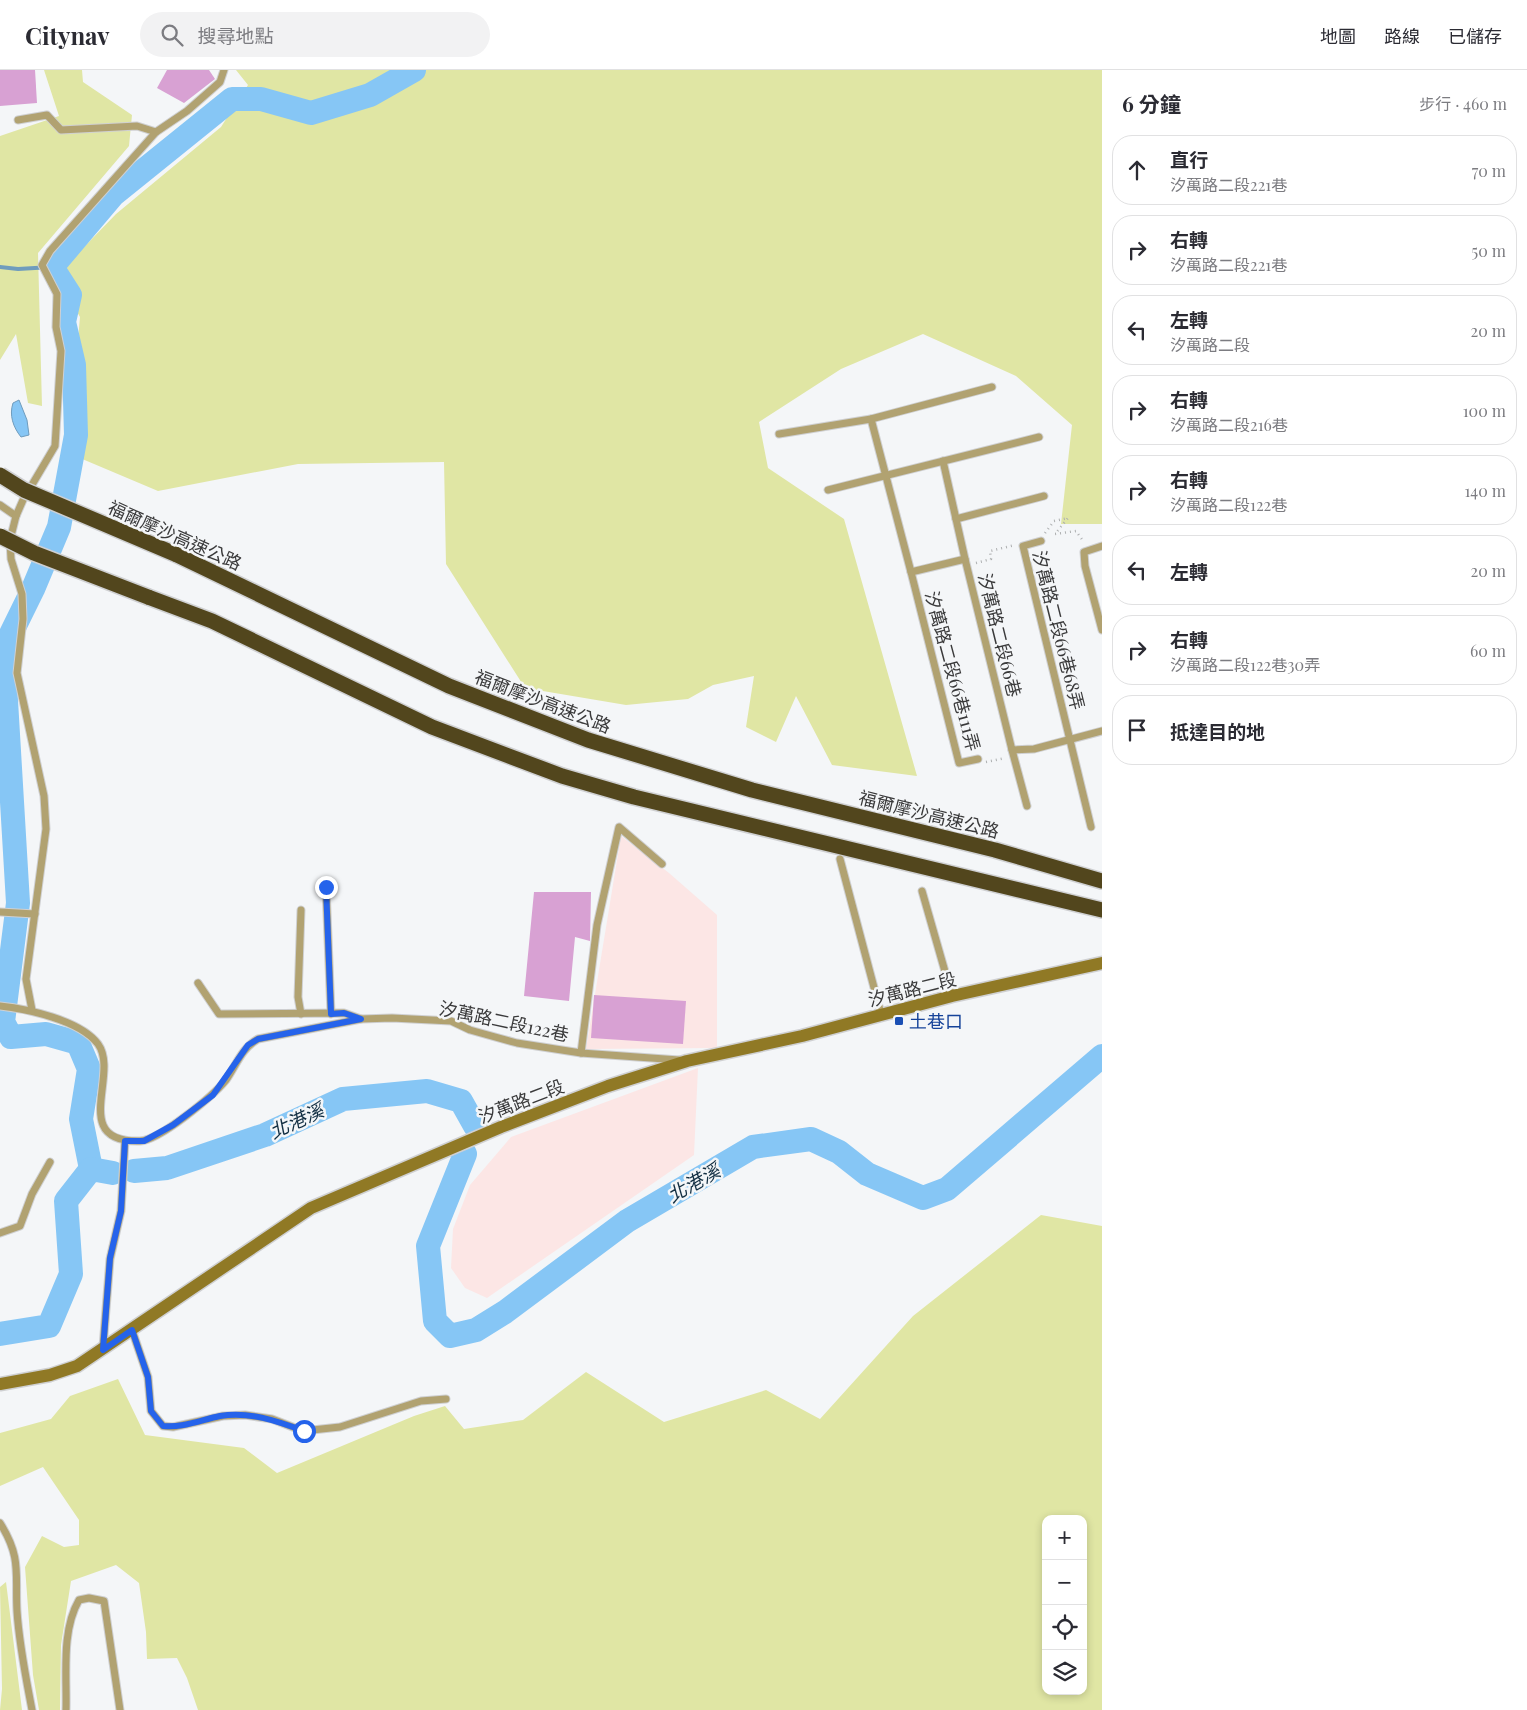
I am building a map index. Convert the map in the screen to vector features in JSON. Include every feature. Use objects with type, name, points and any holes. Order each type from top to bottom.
[{"type":"highway","name":"福爾摩沙高速公路","points":[[0,475],[24,490],[175,554],[449,686],[588,740],[752,790],[1020,858],[1102,881]]},
{"type":"highway","points":[[3,539],[34,553],[212,621],[432,727],[562,776],[634,797],[1102,910]]},
{"type":"street","name":"汐萬路二段","points":[[0,1384],[50,1375],[77,1366],[311,1208],[501,1127],[608,1086],[687,1061],[802,1036],[952,996],[1102,963]]},
{"type":"lane","points":[[32,1010],[26,979],[46,829],[44,796],[17,673],[23,619],[22,594],[12,559],[3,539],[55,446],[61,351],[56,327],[57,294],[42,265],[50,251],[156,132],[187,111],[207,94],[220,82],[224,70]]},
{"type":"lane","points":[[18,120],[47,115],[61,130],[137,126],[156,132]]},
{"type":"lane","points":[[779,434],[871,419],[992,387]]},
{"type":"lane","points":[[871,419],[911,572]]},
{"type":"lane","points":[[828,490],[1039,437]]},
{"type":"lane","points":[[943,461],[966,562]]},
{"type":"lane","points":[[956,519],[1044,496]]},
{"type":"lane","points":[[0,505],[16,516]]},
{"type":"lane","name":"汐萬路二段66巷68弄","points":[[1041,541],[1022,546],[1092,827]]},
{"type":"lane","points":[[1098,546],[1084,552],[1085,566],[1102,630]]},
{"type":"lane","name":"汐萬路二段66巷","points":[[911,572],[966,562],[1027,806]]},
{"type":"lane","name":"汐萬路二段66巷111弄","points":[[911,572],[959,763],[978,759]]},
{"type":"lane","points":[[1013,753],[1102,731]]},
{"type":"lane","points":[[581,1053],[596,925],[619,827],[662,864]]},
{"type":"lane","points":[[840,859],[881,1014]]},
{"type":"lane","points":[[326,887],[331,1014]]},
{"type":"lane","points":[[922,891],[952,996]]},
{"type":"lane","points":[[301,910],[298,998],[301,1014]]},
{"type":"lane","points":[[0,912],[35,914]]},
{"type":"lane","points":[[198,983],[219,1014],[344,1013],[361,1019]]},
{"type":"lane","points":[[0,1006],[32,1010],[88,1034],[99,1045],[102,1061],[100,1121],[109,1133],[125,1141],[121,1211],[110,1258],[103,1350]]},
{"type":"lane","name":"汐萬路二段122巷","points":[[125,1141],[144,1141],[173,1125],[213,1095],[248,1045],[258,1039],[361,1019],[392,1018],[451,1021],[470,1030],[517,1043],[581,1053],[687,1061]]},
{"type":"lane","points":[[0,1233],[20,1226],[32,1194],[50,1162]]},
{"type":"lane","points":[[132,1330],[148,1377],[151,1411],[163,1426],[173,1428],[222,1416],[245,1415],[272,1419],[304,1431],[340,1427],[421,1400],[446,1399]]},
{"type":"lane","points":[[0,1523],[12,1542],[18,1577],[17,1611],[32,1710]]},
{"type":"lane","points":[[66,1710],[67,1640],[73,1610],[79,1600],[90,1598],[104,1601],[120,1710]]},
{"type":"path","points":[[1041,541],[1047,529],[1054,521],[1068,518],[1055,534],[1076,531],[1082,542],[1098,546]]},
{"type":"path","points":[[966,562],[991,558],[990,551],[1022,546]]},
{"type":"path","points":[[978,759],[987,762],[1013,753]]},
{"type":"shaded area","points":[[621,836],[669,873],[717,915],[717,1048],[586,1049]]},
{"type":"shaded area","points":[[698,1068],[694,1155],[487,1298],[465,1288],[451,1268],[453,1229],[470,1185],[511,1137]]},
{"type":"green space","points":[[44,70],[82,70],[83,82],[132,115],[129,146],[38,253],[42,406],[28,403],[16,334],[0,360],[0,136],[59,116]]},
{"type":"green space","points":[[236,70],[1102,70],[1102,524],[1061,524],[1072,425],[1016,376],[923,334],[841,369],[759,422],[768,468],[844,519],[917,776],[832,765],[796,696],[776,742],[746,727],[754,676],[713,685],[688,699],[626,705],[525,688],[446,564],[444,462],[298,464],[158,491],[68,453],[80,317],[56,276],[116,214],[221,127],[248,85]]},
{"type":"green space","points":[[1041,1215],[1102,1226],[1102,1710],[198,1710],[187,1678],[177,1658],[147,1659],[146,1632],[139,1583],[116,1565],[71,1581],[61,1645],[60,1710],[39,1710],[33,1675],[25,1567],[42,1536],[64,1547],[79,1545],[79,1520],[43,1467],[0,1486],[0,1433],[51,1419],[70,1396],[118,1379],[145,1435],[244,1448],[277,1473],[414,1416],[445,1406],[464,1429],[523,1420],[586,1372],[664,1422],[766,1390],[820,1419],[913,1316]]},
{"type":"green space","points":[[6,1582],[22,1710],[0,1710],[2,1689],[0,1587]]},
{"type":"water","points":[[19,400],[27,420],[29,435],[21,437],[14,425],[12,416],[13,403]]},
{"type":"building","points":[[0,70],[35,70],[37,103],[0,106]]},
{"type":"building","points":[[167,70],[209,70],[215,79],[184,103],[157,88]]},
{"type":"building","points":[[534,892],[591,892],[590,941],[575,937],[569,1001],[524,996]]},
{"type":"building","points":[[594,995],[686,1001],[683,1044],[591,1038]]},
{"type":"waterway","points":[[91,1169],[81,1119],[89,1069],[78,1043],[46,1034],[11,1037],[3,1022],[18,903],[3,650],[33,589],[59,527],[76,435],[74,365],[64,322],[70,295],[52,267],[113,195],[232,99],[261,99],[311,113],[370,95],[414,70]]},
{"type":"waterway","points":[[0,267],[18,269],[52,267]]},
{"type":"waterway","name":"北港溪","points":[[465,1154],[428,1246],[435,1321],[450,1336],[476,1330],[505,1312],[627,1221],[753,1147],[811,1139],[839,1152],[867,1174],[923,1198],[947,1189],[1102,1056]]},
{"type":"waterway","name":"北港溪","points":[[134,1171],[167,1168],[265,1135],[343,1099],[427,1091],[461,1101],[475,1126]]},
{"type":"waterway","name":"北港溪","points":[[0,1334],[49,1326],[71,1274],[66,1201],[91,1169],[113,1173]]},
{"type":"place","name":"土巷口","points":[[899,1021]]},
{"type":"route","points":[[304,1431],[272,1419],[245,1415],[222,1416],[173,1428],[163,1426],[151,1411],[148,1377],[132,1330],[103,1350],[109,1295],[110,1258],[121,1211],[125,1141],[144,1141],[173,1125],[213,1095],[227,1078],[248,1045],[258,1039],[361,1019],[344,1013],[331,1014],[326,887]]}]
